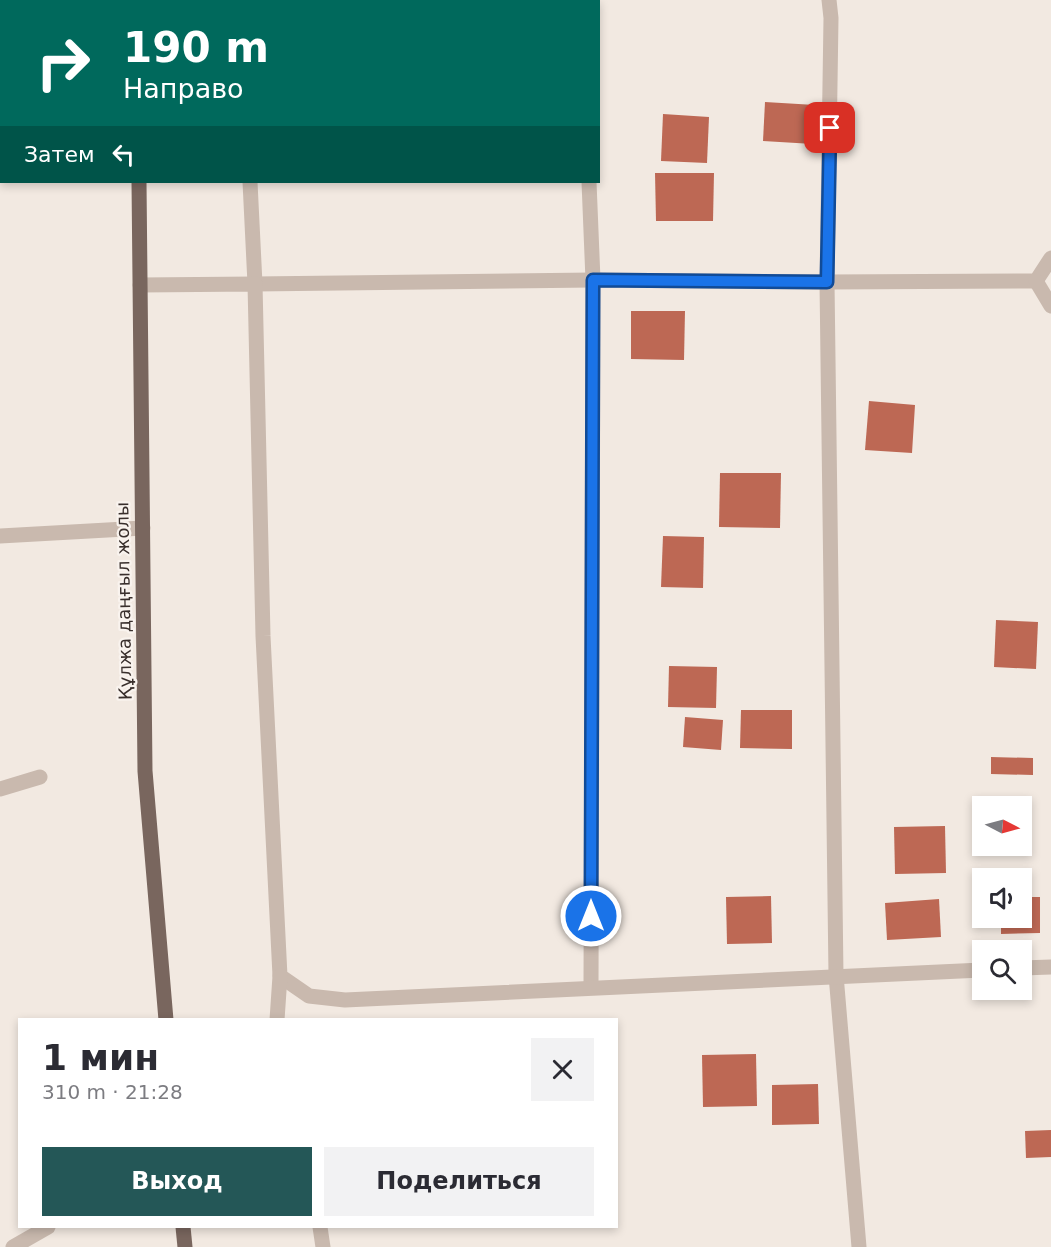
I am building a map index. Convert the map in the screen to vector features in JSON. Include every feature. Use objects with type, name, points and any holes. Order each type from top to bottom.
[{"type":"main road","name":"Құлжа даңғыл жолы","points":[[139,183],[145,771],[166,1018]]},
{"type":"main road","points":[[183,1228],[185,1247]]},
{"type":"street","points":[[829,0],[831,18],[827,282],[836,975],[859,1247]]},
{"type":"street","points":[[250,183],[255,284],[263,636],[280,976],[277,1018]]},
{"type":"street","points":[[589,183],[593,280],[591,987]]},
{"type":"street","points":[[1036,281],[1051,258]]},
{"type":"street","points":[[140,285],[593,280],[1036,281]]},
{"type":"street","points":[[1036,281],[1051,306]]},
{"type":"street","points":[[0,536],[143,528]]},
{"type":"street","points":[[0,789],[40,777]]},
{"type":"street","points":[[1032,968],[1051,967]]},
{"type":"street","points":[[280,976],[309,996],[345,1000],[972,970]]},
{"type":"street","points":[[14,1247],[46,1228]]},
{"type":"street","points":[[320,1228],[323,1247]]},
{"type":"building","points":[[765,102],[815,105],[813,144],[763,141]]},
{"type":"building","points":[[663,114],[709,117],[707,163],[661,161]]},
{"type":"building","points":[[655,173],[714,173],[713,221],[656,221]]},
{"type":"building","points":[[631,311],[685,311],[684,360],[631,359]]},
{"type":"building","points":[[869,401],[915,405],[912,453],[865,450]]},
{"type":"building","points":[[720,473],[781,473],[780,528],[719,527]]},
{"type":"building","points":[[663,536],[704,537],[703,588],[661,587]]},
{"type":"building","points":[[996,620],[1038,622],[1036,669],[994,667]]},
{"type":"building","points":[[669,666],[717,667],[716,708],[668,707]]},
{"type":"building","points":[[741,710],[792,710],[792,749],[740,748]]},
{"type":"building","points":[[685,717],[723,720],[721,750],[683,747]]},
{"type":"building","points":[[991,757],[1033,758],[1033,775],[991,774]]},
{"type":"building","points":[[945,826],[946,873],[895,874],[894,827]]},
{"type":"building","points":[[771,896],[772,943],[727,944],[726,897]]},
{"type":"building","points":[[1032,897],[1040,897],[1040,933],[1001,934],[1001,928],[1032,928]]},
{"type":"building","points":[[939,899],[941,937],[887,940],[885,903]]},
{"type":"building","points":[[756,1054],[757,1106],[703,1107],[702,1055]]},
{"type":"building","points":[[818,1084],[819,1124],[772,1125],[772,1085]]},
{"type":"building","points":[[1051,1130],[1051,1157],[1026,1158],[1025,1131]]},
{"type":"route","points":[[591,916],[593,280],[827,282],[830,128]]}]
